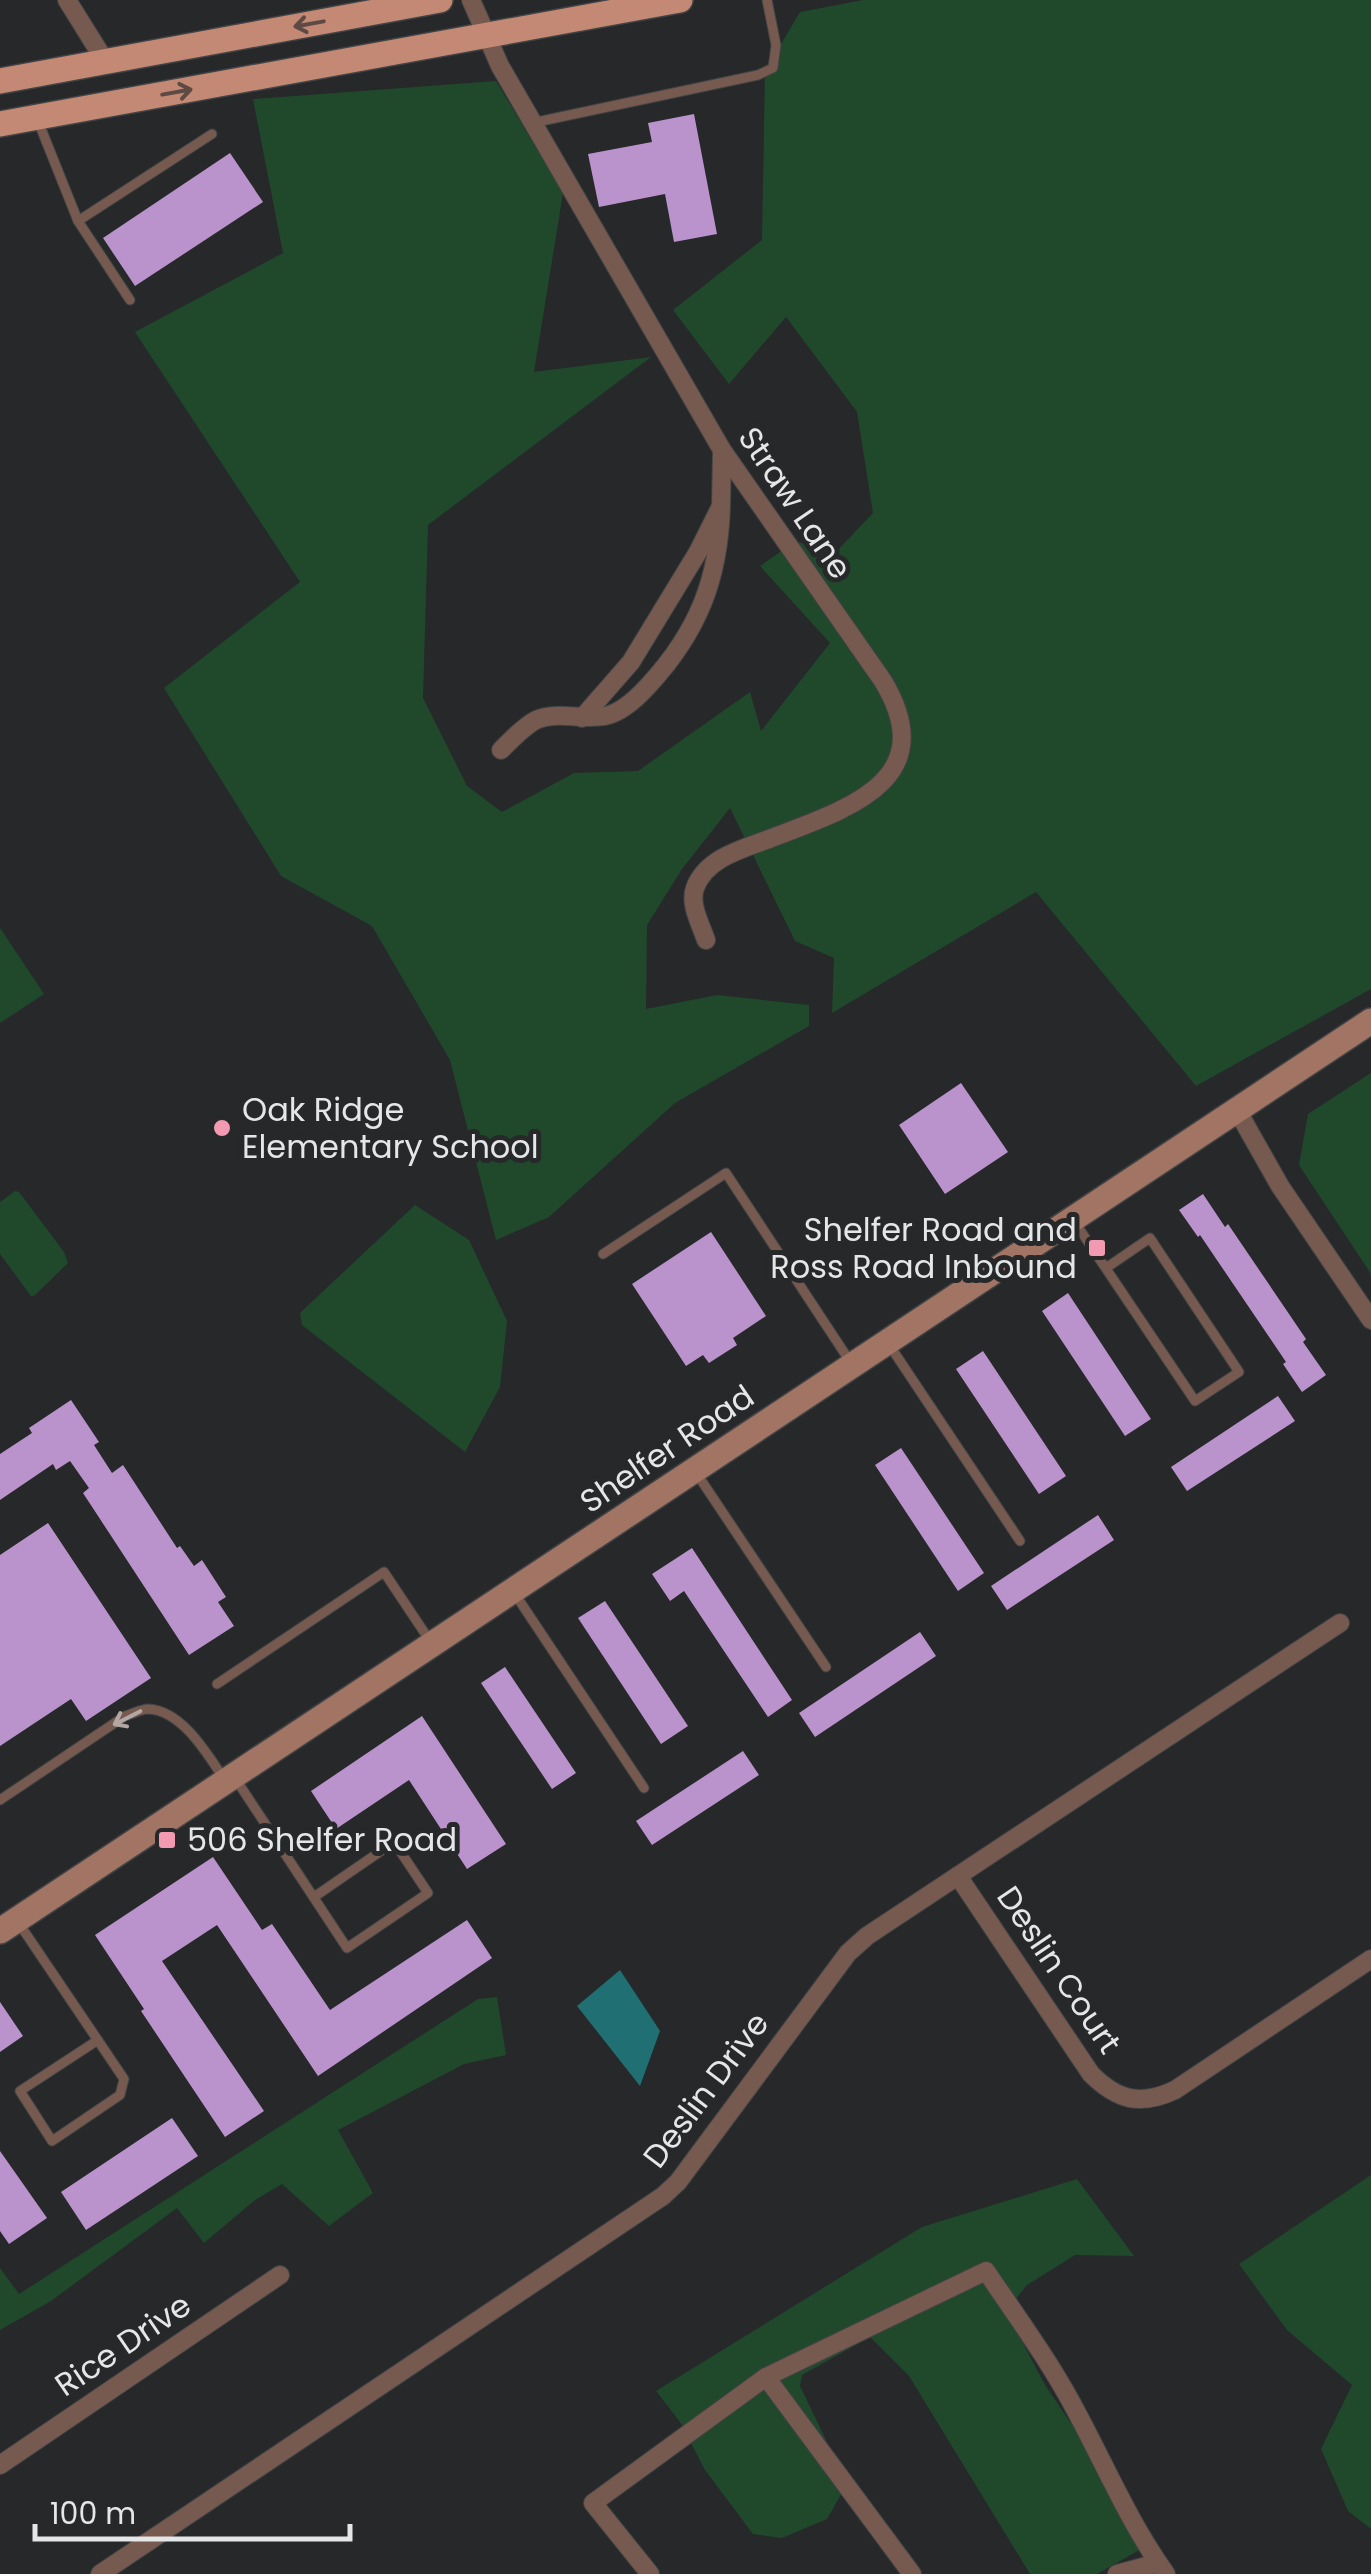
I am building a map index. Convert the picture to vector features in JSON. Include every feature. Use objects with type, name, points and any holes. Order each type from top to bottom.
[{"type":"main road","points":[[0,81],[440,0]]},
{"type":"main road","points":[[0,124],[479,17],[680,0]]},
{"type":"street","points":[[67,0],[105,62]]},
{"type":"street","name":"Straw Lane","points":[[479,17],[500,66],[722,450],[897,704],[904,738],[901,756],[891,774],[878,786],[813,822],[713,864],[693,892],[706,940]]},
{"type":"street","points":[[501,750],[536,720],[617,712],[643,692],[678,654],[697,618],[720,541],[722,450]]},
{"type":"street","points":[[582,718],[631,662],[722,506]]},
{"type":"street","name":"Shelfer Road","points":[[8,1926],[1371,1021]]},
{"type":"street","points":[[1237,1110],[1280,1186],[1371,1320]]},
{"type":"street","name":"Deslin Drive","points":[[100,2574],[662,2196],[678,2182],[848,1952],[1340,1623]]},
{"type":"street","name":"Deslin Court","points":[[958,1876],[1091,2074],[1120,2098],[1138,2101],[1175,2090],[1371,1958]]},
{"type":"street","points":[[650,2574],[593,2503],[766,2377],[986,2271],[1043,2355],[1077,2413],[1108,2479],[1162,2568],[1116,2574]]},
{"type":"street","name":"Rice Drive","points":[[0,2465],[280,2276]]},
{"type":"street","points":[[766,2377],[912,2574]]},
{"type":"lane","points":[[532,123],[758,76],[773,68],[776,44],[768,0]]},
{"type":"lane","points":[[36,117],[78,221],[130,300]]},
{"type":"lane","points":[[78,221],[212,134]]},
{"type":"lane","points":[[602,1254],[726,1173],[853,1365]]},
{"type":"lane","points":[[1073,1219],[1106,1268],[1196,1401],[1239,1372],[1150,1238],[1106,1268]]},
{"type":"lane","points":[[888,1342],[1020,1541]]},
{"type":"lane","points":[[694,1470],[826,1667]]},
{"type":"lane","points":[[216,1684],[384,1572],[432,1644]]},
{"type":"lane","points":[[513,1590],[644,1788]]},
{"type":"lane","points":[[0,1800],[125,1716],[146,1709],[164,1713],[180,1723],[230,1779],[347,1948],[428,1893],[394,1842],[314,1896]]},
{"type":"lane","points":[[8,1926],[98,2040],[124,2078],[120,2095],[52,2141],[20,2091],[98,2040]]},
{"type":"green space","points":[[863,0],[1371,0],[1371,989],[1196,1086],[1036,892],[832,1013],[834,958],[795,941],[730,808],[682,869],[647,925],[646,1009],[717,995],[809,1005],[809,1026],[675,1103],[549,1217],[496,1240],[450,1060],[372,926],[281,876],[164,688],[300,582],[135,332],[283,253],[253,99],[496,81],[563,193],[534,372],[651,357],[428,525],[423,698],[467,786],[502,812],[574,773],[638,771],[750,692],[761,731],[830,643],[760,566],[796,541],[834,554],[873,513],[857,412],[786,317],[729,384],[673,310],[762,240],[765,71],[800,12]]},
{"type":"green space","points":[[0,928],[44,994],[0,1023]]},
{"type":"green space","points":[[1371,1073],[1371,1274],[1299,1165],[1308,1114]]},
{"type":"green space","points":[[15,1191],[64,1252],[68,1263],[34,1296],[0,1254],[0,1202]]},
{"type":"green space","points":[[415,1205],[469,1240],[507,1321],[500,1387],[465,1452],[302,1325],[300,1313]]},
{"type":"green space","points":[[497,1997],[506,2055],[464,2064],[338,2130],[373,2193],[329,2226],[282,2184],[255,2200],[204,2243],[177,2208],[51,2301],[0,2330],[0,2268],[19,2294],[478,1999]]},
{"type":"green space","points":[[1371,2175],[1371,2529],[1348,2511],[1321,2449],[1352,2385],[1287,2330],[1239,2264]]},
{"type":"green space","points":[[1077,2179],[1134,2256],[1075,2255],[1027,2285],[1006,2311],[1045,2385],[1152,2543],[1097,2574],[1030,2574],[909,2376],[870,2337],[802,2375],[800,2386],[847,2484],[827,2519],[782,2538],[753,2534],[705,2470],[680,2422],[656,2391],[922,2227]]},
{"type":"water","points":[[620,1970],[660,2031],[640,2086],[577,2006]]},
{"type":"building","points":[[694,114],[717,234],[674,242],[665,194],[599,207],[588,154],[652,142],[648,123]]},
{"type":"building","points":[[230,153],[263,202],[135,286],[103,238]]},
{"type":"building","points":[[961,1083],[1008,1152],[945,1194],[899,1125]]},
{"type":"building","points":[[1203,1194],[1225,1227],[1228,1224],[1326,1375],[1302,1392],[1283,1364],[1286,1362],[1179,1210]]},
{"type":"building","points":[[711,1232],[766,1316],[733,1338],[737,1345],[709,1363],[703,1355],[686,1366],[632,1284]]},
{"type":"building","points":[[1068,1293],[1151,1419],[1125,1436],[1042,1311]]},
{"type":"building","points":[[983,1351],[1066,1476],[1039,1494],[956,1369]]},
{"type":"building","points":[[1278,1396],[1295,1421],[1187,1491],[1171,1467]]},
{"type":"building","points":[[71,1400],[99,1442],[94,1445],[112,1473],[123,1465],[177,1548],[180,1546],[194,1566],[202,1560],[226,1597],[218,1602],[234,1626],[189,1655],[83,1493],[89,1488],[70,1461],[56,1470],[53,1464],[0,1500],[0,1454],[32,1433],[29,1428]]},
{"type":"building","points":[[901,1448],[984,1573],[958,1591],[875,1465]]},
{"type":"building","points":[[1098,1515],[1114,1540],[1007,1610],[991,1586]]},
{"type":"building","points":[[48,1523],[151,1678],[86,1721],[71,1699],[0,1746],[0,1555]]},
{"type":"building","points":[[692,1548],[792,1700],[768,1717],[684,1591],[670,1601],[652,1574]]},
{"type":"building","points":[[605,1601],[688,1726],[661,1744],[578,1618]]},
{"type":"building","points":[[920,1632],[936,1656],[815,1737],[799,1713]]},
{"type":"building","points":[[505,1667],[576,1773],[552,1789],[481,1683]]},
{"type":"building","points":[[422,1716],[506,1844],[467,1869],[409,1780],[336,1829],[311,1791]]},
{"type":"building","points":[[743,1751],[759,1775],[652,1845],[636,1821]]},
{"type":"building","points":[[213,1857],[262,1930],[272,1924],[330,2010],[467,1920],[492,1958],[318,2076],[217,1925],[162,1961],[264,2111],[225,2137],[95,1935]]},
{"type":"building","points":[[0,2002],[23,2036],[0,2052]]},
{"type":"building","points":[[172,2118],[198,2156],[86,2230],[61,2192]]},
{"type":"building","points":[[0,2151],[47,2218],[9,2244],[0,2231]]},
{"type":"place","name":"Oak Ridge Elementary School","points":[[222,1128]]},
{"type":"place","name":"Shelfer Road and Ross Road Inbound","points":[[1097,1248]]},
{"type":"place","name":"506 Shelfer Road","points":[[167,1840]]}]
